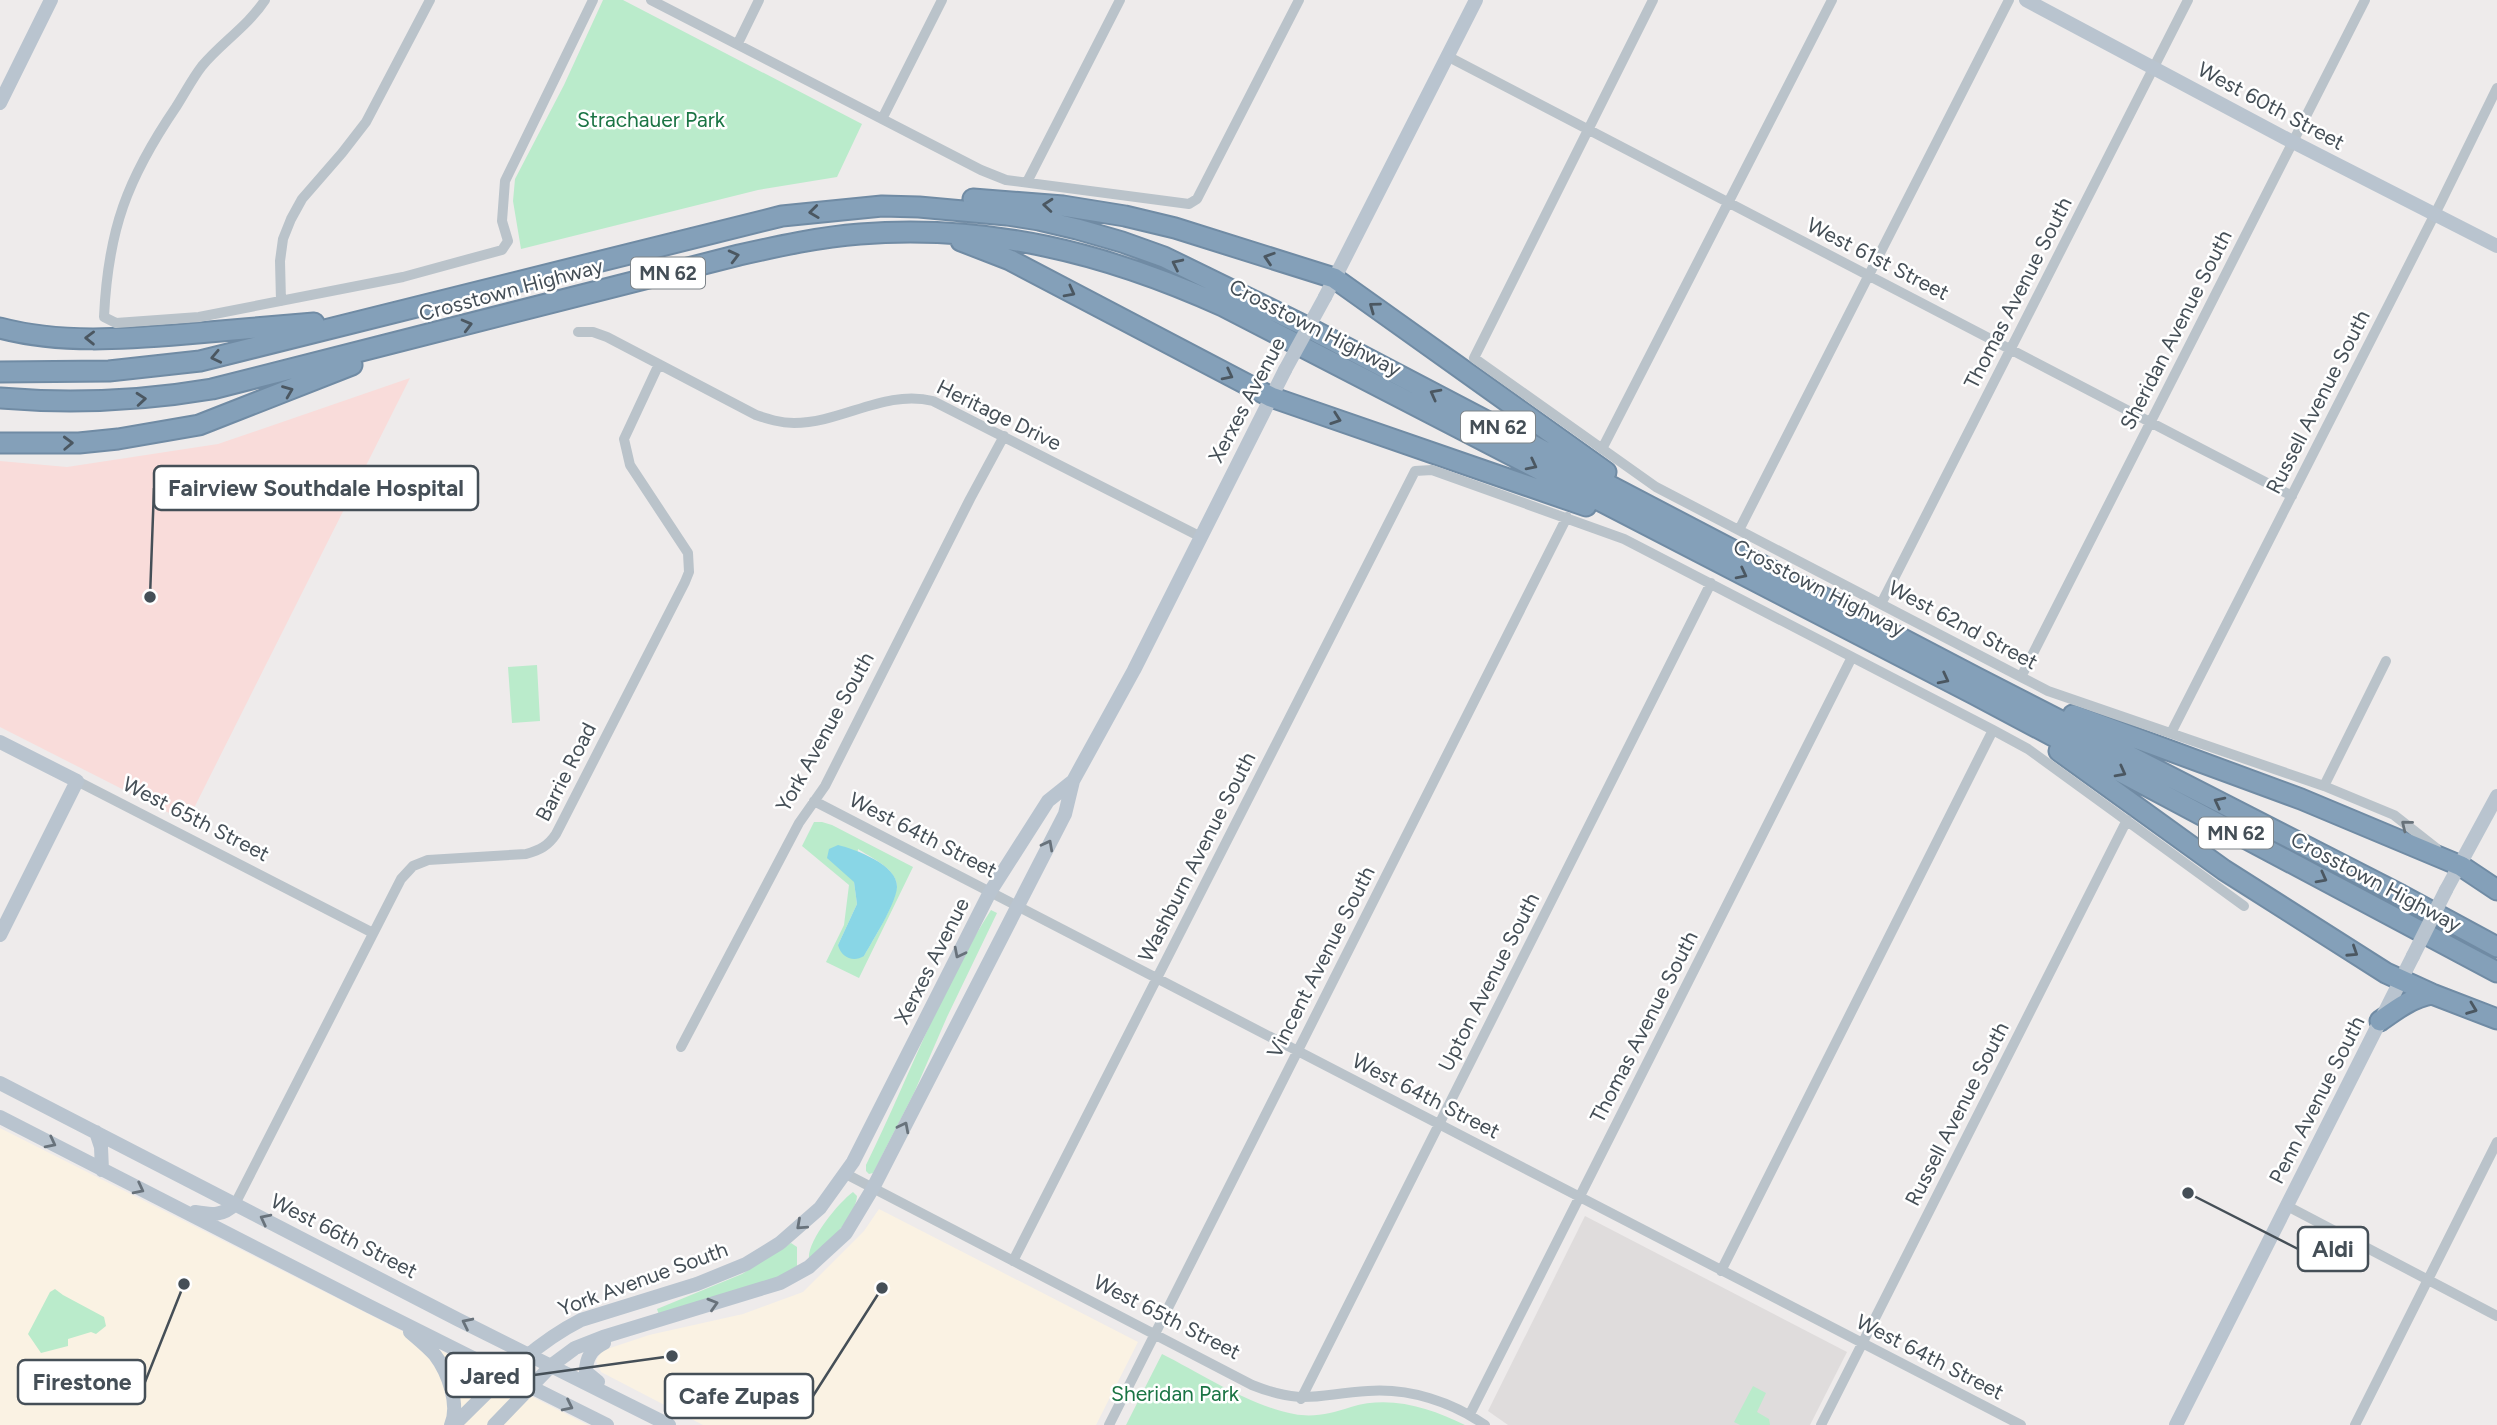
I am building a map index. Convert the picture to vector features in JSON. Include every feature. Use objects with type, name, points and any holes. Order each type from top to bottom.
[{"type":"highway","points":[[882,205],[959,199],[1052,205],[1125,216],[1175,228],[1334,278],[1556,438],[1686,536]]},
{"type":"highway","name":"Crosstown Highway","points":[[0,372],[109,372],[169,366],[232,354],[782,216],[882,205],[960,210],[1039,220],[1122,242],[1164,257],[1304,326],[1686,536]]},
{"type":"highway","points":[[941,233],[1010,260],[1271,397],[1686,536]]},
{"type":"highway","name":"Crosstown Highway","points":[[0,398],[85,402],[167,396],[242,382],[739,255],[859,234],[941,233],[1030,242],[1068,250],[1127,266],[1175,284],[1686,536],[1975,686],[2497,972]]},
{"type":"highway","points":[[0,328],[50,337],[103,339],[314,323],[354,323]]},
{"type":"highway","points":[[0,443],[79,443],[199,425],[359,362],[401,342]]},
{"type":"highway","points":[[1975,686],[2301,799],[2461,866],[2497,890]]},
{"type":"highway","points":[[1975,686],[2224,870],[2386,973],[2431,994],[2497,1019]]},
{"type":"highway","name":"Crosstown Highway","points":[[1975,686],[2402,895],[2497,947]]},
{"type":"highway","points":[[2380,1021],[2404,1004],[2431,994]]},
{"type":"street","points":[[0,103],[51,0]]},
{"type":"street","points":[[265,0],[190,82],[136,172],[111,243],[105,280],[104,317],[116,323],[200,317],[281,302],[404,277],[502,250],[509,241],[502,221],[505,181],[593,0]]},
{"type":"street","points":[[281,302],[280,261],[291,219],[302,199],[366,122],[430,0]]},
{"type":"street","points":[[651,0],[981,170],[1006,180],[1178,204],[1189,204],[1197,200],[1299,0]]},
{"type":"street","points":[[738,43],[759,0]]},
{"type":"street","points":[[882,119],[942,0]]},
{"type":"street","points":[[1027,183],[1120,0]]},
{"type":"street","name":"Xerxes Avenue","points":[[873,1188],[1065,814],[1073,781],[1134,670],[1476,0]]},
{"type":"street","points":[[1588,130],[1653,0]]},
{"type":"street","points":[[1602,449],[1832,0]]},
{"type":"street","points":[[1739,530],[2009,0]]},
{"type":"street","name":"West 60th Street","points":[[2026,0],[2293,142],[2497,246]]},
{"type":"street","name":"Thomas Avenue South","points":[[1881,604],[2188,0]]},
{"type":"street","name":"Sheridan Avenue South","points":[[2021,677],[2365,0]]},
{"type":"street","name":"West 61st Street","points":[[1447,56],[2292,496]]},
{"type":"street","name":"Russell Avenue South","points":[[2171,733],[2497,88]]},
{"type":"street","name":"West 62nd Street","points":[[1588,130],[1475,358],[1656,487],[2048,691],[2324,786],[2394,815],[2461,866]]},
{"type":"street","name":"Heritage Drive","points":[[578,332],[593,332],[607,337],[756,415],[774,421],[812,421],[889,400],[919,397],[947,407],[1201,537]]},
{"type":"street","name":"Barrie Road","points":[[235,1204],[401,879],[417,863],[526,854],[549,844],[560,828],[685,582],[689,572],[688,553],[630,465],[624,439],[659,363]]},
{"type":"street","name":"York Avenue South","points":[[681,1047],[799,823],[825,786],[1004,436]]},
{"type":"street","name":"Washburn Avenue South","points":[[1013,1261],[1415,471],[1432,470],[1567,517]]},
{"type":"street","points":[[1567,517],[1624,539],[2028,749],[2244,905]]},
{"type":"street","name":"Vincent Avenue South","points":[[1109,1425],[1567,517]]},
{"type":"street","name":"Upton Avenue South","points":[[1301,1399],[1711,583]]},
{"type":"street","name":"Thomas Avenue South","points":[[1470,1414],[1852,657]]},
{"type":"street","points":[[2324,786],[2386,661]]},
{"type":"street","points":[[1721,1271],[1993,730]]},
{"type":"street","name":"West 65th Street","points":[[0,742],[373,933]]},
{"type":"street","points":[[0,935],[77,781]]},
{"type":"street","name":"Xerxes Avenue","points":[[846,1174],[990,892],[1048,801],[1073,781]]},
{"type":"street","name":"Penn Avenue South","points":[[2176,1425],[2446,890],[2497,796]]},
{"type":"street","name":"West 64th Street","points":[[814,801],[2021,1425]]},
{"type":"street","name":"Russell Avenue South","points":[[1821,1425],[2127,820]]},
{"type":"street","name":"West 66th Street","points":[[0,1083],[669,1425]]},
{"type":"street","points":[[0,1117],[607,1425]]},
{"type":"street","points":[[96,1132],[101,1147],[102,1170]]},
{"type":"street","points":[[2355,1425],[2497,1142]]},
{"type":"street","name":"York Avenue South","points":[[452,1425],[493,1388],[505,1373],[544,1340],[581,1320],[697,1284],[746,1264],[780,1243],[820,1208],[846,1174]]},
{"type":"street","name":"West 65th Street","points":[[846,1174],[1276,1395],[1301,1399],[1369,1391],[1398,1391],[1435,1399],[1470,1414],[1485,1425]]},
{"type":"street","name":"York Avenue South","points":[[494,1425],[552,1365],[575,1348],[780,1283],[809,1267],[846,1233],[873,1188]]},
{"type":"street","points":[[177,1208],[210,1215],[227,1212],[235,1204]]},
{"type":"street","points":[[2287,1206],[2497,1316]]},
{"type":"street","points":[[396,1320],[434,1354],[445,1372],[455,1408],[452,1425]]},
{"type":"street","points":[[633,1328],[596,1347],[588,1358],[586,1371],[590,1377],[656,1418]]},
{"type":"shaded area","points":[[410,378],[187,822],[0,727],[0,461],[67,467],[218,444]]},
{"type":"shaded area","points":[[0,1128],[588,1425],[0,1425]]},
{"type":"shaded area","points":[[879,1209],[1138,1342],[1096,1425],[703,1425],[601,1372],[596,1361],[601,1351],[649,1335],[743,1314],[803,1292],[864,1231]]},
{"type":"shaded area","points":[[1585,1216],[1847,1352],[1810,1425],[1508,1425],[1488,1411]]},
{"type":"green space","name":"Strachauer Park","points":[[603,0],[623,0],[862,124],[837,177],[758,190],[521,249],[513,201],[515,179],[564,85]]},
{"type":"green space","points":[[537,665],[540,721],[512,723],[508,667]]},
{"type":"green space","points":[[814,822],[822,822],[913,867],[859,978],[826,962],[844,925],[849,885],[802,846]],"holes":[[[858,849],[880,862],[896,881],[890,908],[864,956],[838,945],[857,904],[854,882]]]},
{"type":"green space","points":[[991,910],[997,913],[914,1093],[873,1173],[869,1174],[866,1165],[925,1035],[956,971]]},
{"type":"green space","points":[[853,1192],[857,1196],[846,1222],[831,1240],[809,1259],[818,1233],[832,1213]]},
{"type":"green space","points":[[791,1243],[797,1247],[797,1266],[779,1277],[659,1315],[657,1309],[742,1274]]},
{"type":"green space","points":[[55,1289],[104,1317],[106,1326],[96,1334],[91,1332],[68,1339],[68,1346],[41,1353],[28,1334],[50,1292]]},
{"type":"green space","name":"Sheridan Park","points":[[1162,1354],[1243,1397],[1294,1414],[1316,1415],[1381,1402],[1410,1405],[1465,1425],[1126,1425]]},
{"type":"green space","points":[[1753,1386],[1766,1393],[1757,1412],[1769,1419],[1770,1425],[1740,1425],[1734,1422]]},
{"type":"water","points":[[838,845],[864,854],[883,865],[891,872],[897,887],[893,903],[878,932],[864,956],[856,959],[845,956],[838,945],[857,904],[854,882],[827,858],[829,849]]},
{"type":"place","name":"Fairview Southdale Hospital","points":[[150,597]]},
{"type":"place","name":"Aldi","points":[[2188,1193]]},
{"type":"place","name":"Firestone","points":[[184,1284]]},
{"type":"place","name":"Cafe Zupas","points":[[882,1288]]},
{"type":"place","name":"Jared","points":[[672,1356]]}]
